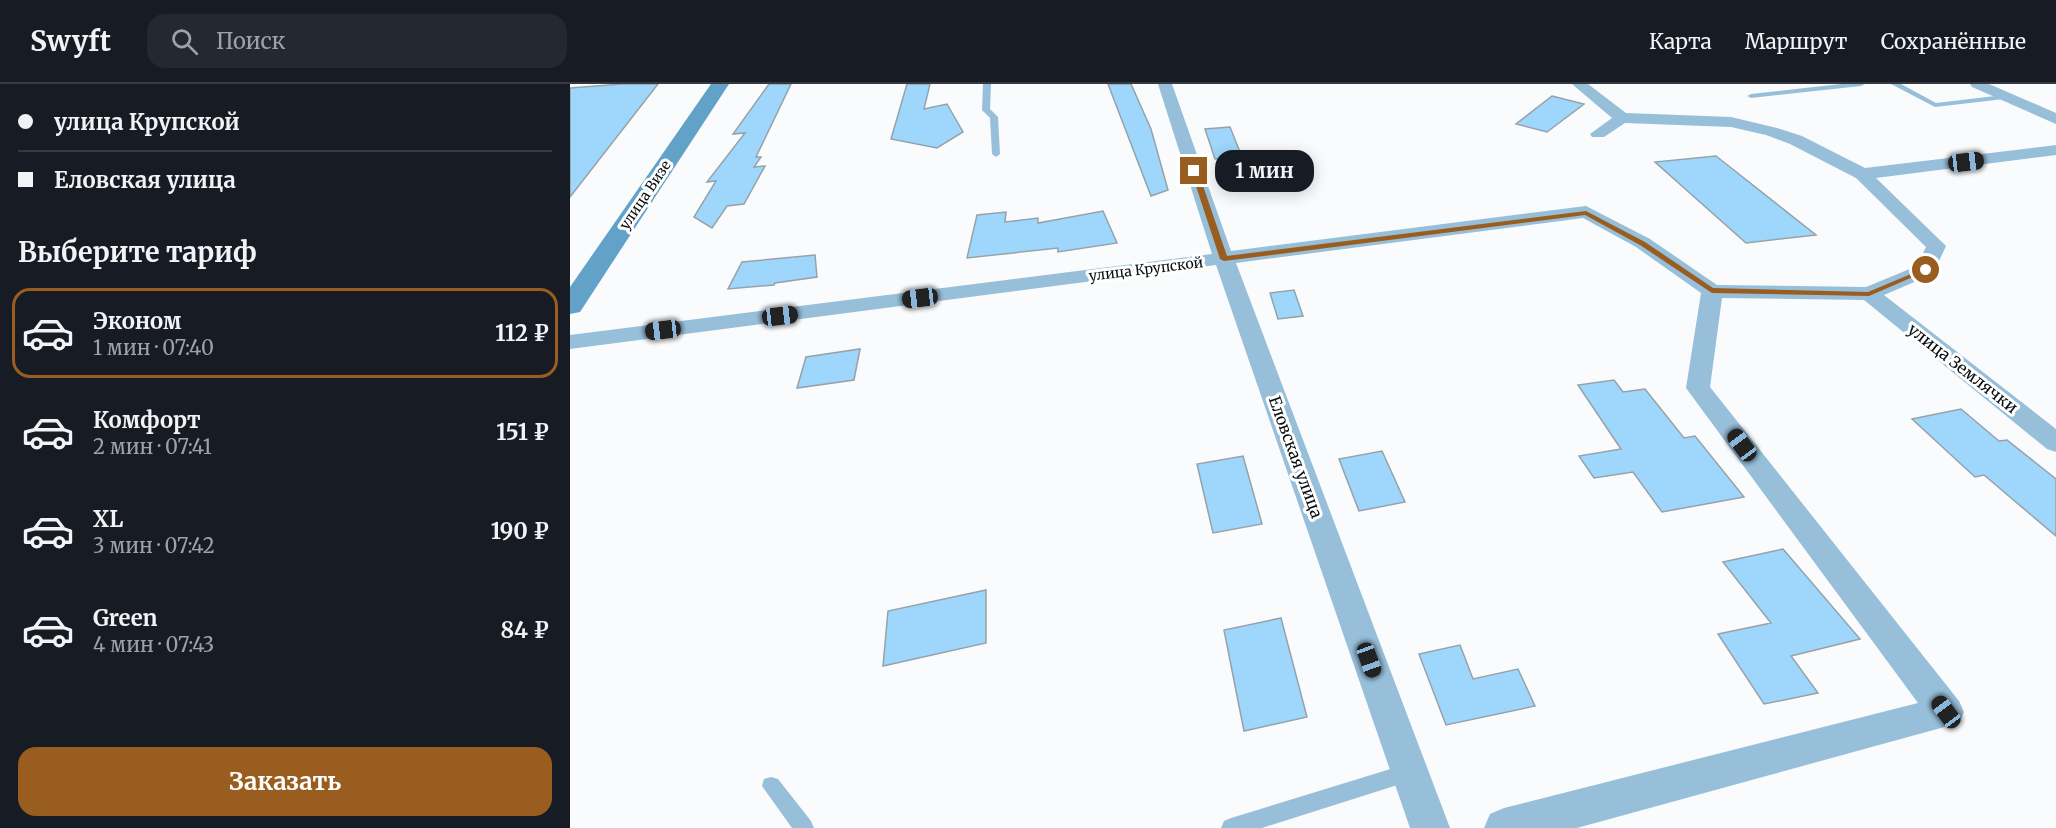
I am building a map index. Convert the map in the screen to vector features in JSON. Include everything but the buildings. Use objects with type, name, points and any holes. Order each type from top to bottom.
[{"type":"street","name":"улица Визе","points":[[570,306],[720,84]]},
{"type":"street","name":"Еловская улица","points":[[1165,84],[1224,259],[1430,828]]},
{"type":"street","points":[[1579,84],[1622,118]]},
{"type":"street","points":[[1977,84],[2056,119]]},
{"type":"street","points":[[1504,828],[1946,712],[1698,388],[1712,291],[1869,294],[1926,270],[1936,246],[1862,174],[1796,140],[1771,131],[1731,122],[1622,118],[1598,134]]},
{"type":"street","points":[[1862,174],[2056,150]]},
{"type":"street","name":"улица Крупской","points":[[570,342],[1586,213],[1643,243],[1712,291]]},
{"type":"street","name":"улица Землячки","points":[[1869,294],[2056,443]]},
{"type":"lane","points":[[987,84],[986,110],[994,117],[996,154]]},
{"type":"lane","points":[[1751,96],[1861,84]]},
{"type":"lane","points":[[1895,84],[1935,105],[2004,96]]},
{"type":"lane","points":[[1231,828],[1410,772]]},
{"type":"lane","points":[[771,786],[804,828]]},
{"type":"route","points":[[1194,171],[1224,259],[1586,213],[1643,243],[1712,291],[1869,294],[1926,270]]}]
